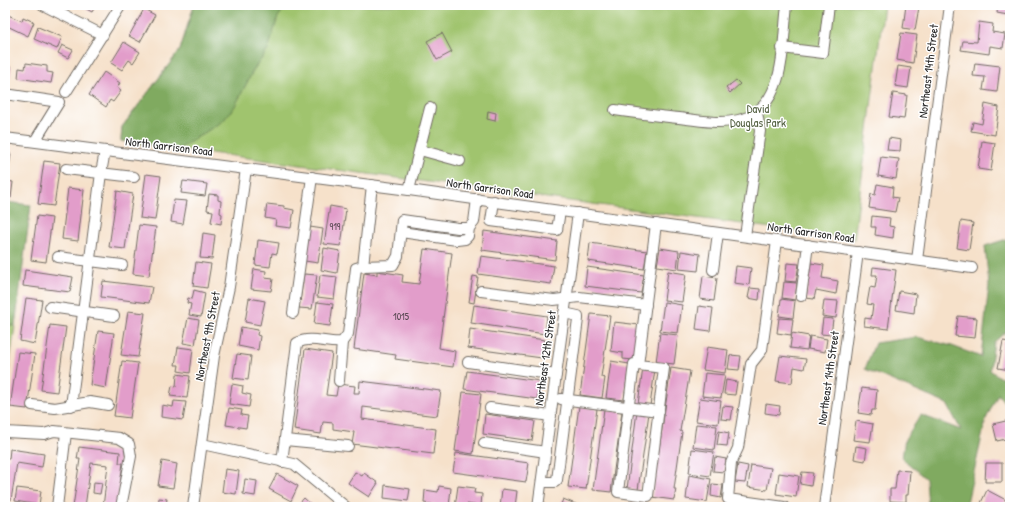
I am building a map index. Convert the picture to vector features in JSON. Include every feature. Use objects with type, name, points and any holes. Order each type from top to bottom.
[{"type":"street","points":[[43,5],[103,35]]},
{"type":"street","points":[[66,92],[121,5]]},
{"type":"street","points":[[615,110],[712,122],[732,122],[753,115],[766,105],[775,87],[779,74],[787,5]]},
{"type":"street","points":[[782,48],[823,53],[829,5]]},
{"type":"street","name":"Northeast 14th Street","points":[[917,260],[950,5]]},
{"type":"street","points":[[5,94],[59,102],[35,141]]},
{"type":"street","points":[[409,190],[430,108]]},
{"type":"street","points":[[745,236],[760,131],[757,112]]},
{"type":"street","name":"North Garrison Road","points":[[5,138],[477,199],[972,268]]},
{"type":"street","points":[[420,150],[460,161]]},
{"type":"street","points":[[71,406],[105,151]]},
{"type":"street","points":[[66,169],[134,177]]},
{"type":"street","name":"Northeast 9th Street","points":[[193,507],[214,356],[229,287],[246,169]]},
{"type":"street","points":[[293,313],[312,177]]},
{"type":"street","points":[[363,266],[372,185]]},
{"type":"street","points":[[401,232],[462,240],[465,239],[468,236],[469,228],[474,222],[477,199]]},
{"type":"street","points":[[494,202],[491,221],[557,230],[560,211]]},
{"type":"street","name":"Northeast 12th Street","points":[[538,507],[578,213]]},
{"type":"street","points":[[339,381],[342,342],[348,334],[356,268],[363,266],[393,265],[398,256],[402,220],[458,228],[469,228]]},
{"type":"street","points":[[638,365],[656,224]]},
{"type":"street","points":[[713,270],[718,233]]},
{"type":"street","points":[[777,241],[762,350],[751,364],[738,448],[732,463],[728,499],[784,507]]},
{"type":"street","points":[[801,296],[808,245]]},
{"type":"street","name":"Northeast 14th Street","points":[[824,507],[858,252]]},
{"type":"street","points":[[58,257],[122,265]]},
{"type":"street","points":[[481,290],[554,300],[579,297],[646,305]]},
{"type":"street","points":[[50,307],[114,316]]},
{"type":"street","points":[[542,482],[555,482],[557,480],[568,400],[578,316],[564,313]]},
{"type":"street","points":[[282,462],[297,343],[304,339],[334,343],[342,342]]},
{"type":"street","points":[[468,362],[556,374]]},
{"type":"street","points":[[634,364],[638,365],[664,368],[648,496],[618,492],[634,364]]},
{"type":"street","points":[[553,398],[659,411]]},
{"type":"street","points":[[32,405],[55,408],[90,402],[108,405]]},
{"type":"street","points":[[490,408],[551,416]]},
{"type":"street","points":[[5,432],[44,434],[54,431],[66,432],[119,438],[129,444],[130,456],[121,507]]},
{"type":"street","points":[[56,507],[66,432]]},
{"type":"street","points":[[285,440],[348,446]]},
{"type":"street","points":[[484,443],[546,452]]},
{"type":"street","points":[[202,444],[294,464],[346,507]]},
{"type":"green space","name":"David Douglas Park","points":[[194,5],[884,5],[854,239],[121,141],[122,127],[180,50]]},
{"type":"green space","points":[[194,5],[287,5],[278,17],[268,50],[254,69],[235,106],[223,121],[179,149],[121,141],[122,127],[180,50]]},
{"type":"green space","points":[[5,202],[31,205],[15,326],[5,324]]},
{"type":"green space","points":[[1010,220],[1010,330],[994,342],[990,370],[999,377],[1010,381],[1010,410],[998,394],[986,419],[966,507],[928,507],[926,479],[902,458],[905,439],[921,415],[961,430],[947,404],[865,369],[875,343],[917,337],[952,346],[981,357],[989,285],[985,246],[1007,239]]},
{"type":"green space","points":[[5,324],[15,326],[5,395]]},
{"type":"building","points":[[79,5],[96,5],[92,12]]},
{"type":"building","points":[[906,5],[919,7],[915,30],[903,28]]},
{"type":"building","points":[[998,5],[1010,5],[1008,15],[997,13]]},
{"type":"building","points":[[144,9],[155,15],[140,42],[129,36]]},
{"type":"building","points":[[8,15],[22,21],[23,17],[34,22],[28,36],[5,25]]},
{"type":"building","points":[[979,22],[993,24],[992,32],[1005,34],[1003,48],[990,46],[989,54],[961,50],[963,41],[977,42]]},
{"type":"building","points":[[38,27],[62,37],[57,49],[34,39]]},
{"type":"building","points":[[442,33],[452,52],[437,60],[427,41]]},
{"type":"building","points":[[901,33],[917,35],[913,63],[897,60]]},
{"type":"building","points":[[124,42],[140,52],[133,63],[129,60],[122,70],[111,63]]},
{"type":"building","points":[[62,45],[73,50],[68,58],[58,53]]},
{"type":"building","points":[[26,63],[47,66],[47,72],[53,73],[51,83],[18,78],[19,68],[25,69]]},
{"type":"building","points":[[975,63],[1000,66],[997,92],[983,90],[985,77],[973,76]]},
{"type":"building","points":[[898,66],[911,68],[908,88],[895,86]]},
{"type":"building","points":[[5,67],[11,67],[10,77],[5,76]]},
{"type":"building","points":[[104,72],[120,83],[117,88],[121,91],[113,102],[110,100],[106,107],[89,95]]},
{"type":"building","points":[[736,80],[740,84],[730,93],[726,88]]},
{"type":"building","points":[[893,93],[907,95],[904,119],[889,117]]},
{"type":"building","points":[[985,104],[999,107],[995,135],[971,131],[973,122],[982,124]]},
{"type":"building","points":[[488,111],[496,113],[495,121],[487,119]]},
{"type":"building","points":[[889,138],[901,140],[900,151],[887,150]]},
{"type":"building","points":[[982,141],[995,143],[991,171],[978,169]]},
{"type":"building","points":[[5,153],[11,154],[7,181],[13,182],[11,198],[5,197]]},
{"type":"building","points":[[881,157],[899,159],[896,179],[878,176]]},
{"type":"building","points":[[44,161],[60,163],[54,206],[38,204]]},
{"type":"building","points":[[146,174],[161,176],[155,220],[140,218]]},
{"type":"building","points":[[183,181],[207,184],[205,196],[181,193]]},
{"type":"building","points":[[877,184],[893,187],[892,197],[898,198],[895,212],[869,208],[871,194],[875,195]]},
{"type":"building","points":[[68,188],[84,190],[78,241],[62,239]]},
{"type":"building","points":[[117,191],[133,194],[125,249],[109,247]]},
{"type":"building","points":[[209,194],[218,195],[218,200],[221,201],[221,224],[211,222],[213,211],[207,210]]},
{"type":"building","points":[[174,200],[187,201],[183,224],[171,222]]},
{"type":"building","points":[[267,204],[284,206],[284,208],[294,210],[291,228],[275,226],[276,220],[265,218]]},
{"type":"building","points":[[330,206],[346,209],[341,246],[324,244]]},
{"type":"building","points":[[37,216],[52,218],[46,262],[31,260]]},
{"type":"building","points":[[872,216],[890,218],[889,226],[894,227],[893,238],[875,235],[876,227],[871,227]]},
{"type":"building","points":[[961,221],[973,223],[969,250],[957,248]]},
{"type":"building","points":[[139,225],[156,227],[149,276],[133,274]]},
{"type":"building","points":[[310,227],[323,229],[318,263],[305,261]]},
{"type":"building","points":[[484,231],[557,241],[555,260],[482,250]]},
{"type":"building","points":[[203,233],[215,235],[212,259],[200,258]]},
{"type":"building","points":[[258,240],[279,243],[277,254],[272,253],[270,267],[255,265]]},
{"type":"building","points":[[590,243],[647,251],[644,269],[588,261]]},
{"type":"building","points":[[324,248],[340,251],[337,273],[321,270]]},
{"type":"building","points":[[660,248],[679,251],[677,269],[657,266]]},
{"type":"building","points":[[424,249],[452,253],[439,348],[455,351],[453,367],[395,359],[396,355],[354,349],[364,273],[377,275],[377,271],[403,275],[402,282],[419,284]]},
{"type":"building","points":[[681,251],[700,254],[698,271],[679,269]]},
{"type":"building","points":[[481,256],[554,266],[551,284],[478,274]]},
{"type":"building","points":[[196,262],[211,264],[207,288],[193,286]]},
{"type":"building","points":[[787,263],[799,264],[796,282],[785,281]]},
{"type":"building","points":[[811,263],[824,265],[822,278],[838,281],[836,294],[816,290],[814,299],[806,298]]},
{"type":"building","points":[[736,266],[751,268],[749,285],[734,283]]},
{"type":"building","points":[[587,267],[644,275],[641,293],[585,286]]},
{"type":"building","points":[[873,267],[896,270],[888,329],[864,326],[865,318],[871,319],[873,305],[867,304],[870,287],[875,288],[877,275],[872,275]]},
{"type":"building","points":[[254,269],[266,271],[265,278],[273,279],[271,291],[251,289]]},
{"type":"building","points":[[25,270],[73,277],[70,292],[23,286]]},
{"type":"building","points":[[668,271],[686,274],[682,302],[664,300]]},
{"type":"building","points":[[304,274],[317,275],[312,309],[299,308]]},
{"type":"building","points":[[320,275],[337,277],[334,299],[317,297]]},
{"type":"building","points":[[473,276],[478,277],[474,303],[469,302]]},
{"type":"building","points":[[703,276],[717,278],[714,301],[700,299]]},
{"type":"building","points":[[103,281],[152,287],[149,303],[101,297]]},
{"type":"building","points":[[784,282],[797,283],[795,300],[782,298]]},
{"type":"building","points":[[750,288],[760,289],[759,300],[748,298]]},
{"type":"building","points":[[194,290],[205,293],[201,317],[189,315],[191,304],[187,303],[188,298],[192,299]]},
{"type":"building","points":[[899,291],[916,294],[914,313],[896,310]]},
{"type":"building","points":[[26,298],[42,300],[35,344],[20,341]]},
{"type":"building","points":[[249,298],[265,301],[260,325],[245,322]]},
{"type":"building","points":[[781,299],[795,301],[793,318],[779,316]]},
{"type":"building","points":[[824,300],[838,301],[836,318],[822,316]]},
{"type":"building","points":[[317,302],[333,304],[330,326],[314,324]]},
{"type":"building","points":[[664,302],[682,305],[678,333],[660,331]]},
{"type":"building","points":[[474,305],[547,316],[545,334],[471,323]]},
{"type":"building","points":[[699,306],[713,308],[710,331],[696,329]]},
{"type":"building","points":[[128,311],[145,313],[138,357],[121,355]]},
{"type":"building","points":[[591,314],[610,316],[601,377],[605,378],[602,398],[580,395]]},
{"type":"building","points":[[958,316],[977,318],[975,338],[955,336]]},
{"type":"building","points":[[188,318],[199,320],[195,345],[183,343]]},
{"type":"building","points":[[779,318],[793,319],[791,335],[777,333]]},
{"type":"building","points":[[823,318],[833,319],[831,335],[821,334]]},
{"type":"building","points":[[614,322],[640,325],[637,355],[634,354],[633,360],[623,359],[623,353],[611,351]]},
{"type":"building","points":[[50,325],[66,327],[57,392],[41,390]]},
{"type":"building","points":[[241,327],[258,330],[257,335],[260,336],[258,350],[238,346]]},
{"type":"building","points":[[470,329],[545,340],[542,358],[468,348]]},
{"type":"building","points":[[98,331],[114,333],[106,388],[90,385]]},
{"type":"building","points":[[660,333],[678,335],[674,364],[656,362]]},
{"type":"building","points":[[792,333],[809,336],[807,350],[790,348]]},
{"type":"building","points":[[810,336],[827,339],[825,352],[808,349]]},
{"type":"building","points":[[1003,341],[1010,342],[1010,370],[998,368]]},
{"type":"building","points":[[178,347],[193,349],[190,373],[178,371],[179,365],[175,365]]},
{"type":"building","points":[[707,347],[728,350],[725,373],[703,370]]},
{"type":"building","points":[[305,349],[332,353],[326,395],[336,396],[338,384],[355,386],[354,393],[359,393],[360,381],[441,391],[437,416],[363,407],[362,419],[436,429],[433,454],[352,444],[354,432],[333,429],[333,423],[323,422],[321,434],[294,430]]},
{"type":"building","points":[[18,352],[35,354],[27,409],[10,407]]},
{"type":"building","points":[[237,354],[251,356],[248,380],[233,378]]},
{"type":"building","points":[[730,355],[741,356],[739,370],[728,369]]},
{"type":"building","points":[[780,356],[806,359],[804,369],[794,367],[792,383],[776,381]]},
{"type":"building","points":[[122,361],[138,363],[130,418],[114,416]]},
{"type":"building","points":[[611,361],[629,364],[624,400],[606,398]]},
{"type":"building","points":[[643,368],[655,369],[650,406],[638,404]]},
{"type":"building","points":[[671,368],[690,371],[680,431],[682,432],[674,489],[676,489],[674,500],[652,497]]},
{"type":"building","points":[[467,371],[540,381],[537,399],[464,389]]},
{"type":"building","points":[[705,373],[725,375],[721,398],[702,396]]},
{"type":"building","points":[[177,374],[190,376],[187,398],[170,396],[172,386],[176,387]]},
{"type":"building","points":[[726,380],[737,382],[735,395],[724,394]]},
{"type":"building","points":[[232,384],[243,386],[242,393],[251,395],[249,407],[229,404]]},
{"type":"building","points":[[862,388],[877,390],[875,410],[872,410],[871,415],[858,413]]},
{"type":"building","points":[[463,392],[481,394],[473,454],[455,451]]},
{"type":"building","points":[[700,398],[721,401],[718,424],[696,421]]},
{"type":"building","points":[[174,401],[186,402],[183,420],[161,417],[162,405],[173,407]]},
{"type":"building","points":[[766,404],[780,406],[779,415],[765,413]]},
{"type":"building","points":[[579,406],[597,409],[586,489],[568,487]]},
{"type":"building","points":[[723,406],[733,407],[731,420],[721,419]]},
{"type":"building","points":[[229,408],[242,410],[241,415],[248,416],[246,428],[226,425]]},
{"type":"building","points":[[604,409],[622,412],[611,492],[593,490]]},
{"type":"building","points":[[637,411],[649,413],[638,490],[627,489]]},
{"type":"building","points":[[485,414],[535,421],[532,441],[483,434]]},
{"type":"building","points":[[1010,420],[1010,438],[997,441],[993,424]]},
{"type":"building","points":[[856,421],[873,424],[870,442],[853,440]]},
{"type":"building","points":[[696,424],[717,426],[714,450],[693,447]]},
{"type":"building","points":[[719,431],[729,433],[727,446],[717,445]]},
{"type":"building","points":[[856,446],[867,448],[865,461],[854,459]]},
{"type":"building","points":[[79,447],[120,452],[119,463],[123,463],[117,507],[103,507],[108,465],[91,463],[85,507],[73,507],[80,459],[77,459]]},
{"type":"building","points":[[10,449],[44,454],[42,467],[17,463],[11,500],[5,500],[5,459],[9,459]]},
{"type":"building","points":[[692,449],[714,452],[710,476],[689,473]]},
{"type":"building","points":[[456,453],[529,463],[526,482],[453,472]]},
{"type":"building","points":[[715,457],[726,459],[724,472],[713,471]]},
{"type":"building","points":[[162,461],[177,464],[173,488],[158,486]]},
{"type":"building","points":[[986,463],[1002,463],[1002,482],[985,482]]},
{"type":"building","points":[[738,464],[748,466],[745,483],[735,482]]},
{"type":"building","points":[[751,465],[771,468],[767,490],[748,487]]},
{"type":"building","points":[[225,469],[239,471],[236,494],[222,492]]},
{"type":"building","points":[[897,470],[910,471],[906,502],[890,501],[890,489],[895,489]]},
{"type":"building","points":[[355,472],[362,476],[364,473],[378,483],[369,497],[348,483]]},
{"type":"building","points":[[802,472],[813,473],[811,486],[800,484]]},
{"type":"building","points":[[779,473],[799,476],[796,497],[776,494]]},
{"type":"building","points":[[277,474],[298,486],[291,501],[269,489]]},
{"type":"building","points":[[689,475],[711,479],[707,502],[686,499]]},
{"type":"building","points":[[245,479],[257,481],[255,496],[243,494]]},
{"type":"building","points":[[94,482],[102,483],[100,494],[93,493]]},
{"type":"building","points":[[712,484],[723,485],[721,498],[711,496]]},
{"type":"building","points":[[385,485],[410,489],[408,501],[384,498]]},
{"type":"building","points":[[439,486],[451,488],[449,507],[424,503],[425,490],[438,492]]},
{"type":"building","points":[[458,486],[475,488],[474,493],[482,494],[481,506],[467,504],[467,507],[455,507]]},
{"type":"building","points":[[17,488],[41,491],[39,505],[15,501]]},
{"type":"building","points":[[502,489],[517,491],[515,507],[500,507]]},
{"type":"building","points":[[987,490],[1006,500],[1002,507],[979,507]]},
{"type":"building","points":[[159,498],[167,499],[166,505],[172,507],[158,507]]},
{"type":"building","points":[[304,498],[314,507],[296,507]]},
{"type":"building","points":[[563,499],[583,507],[560,507]]}]
